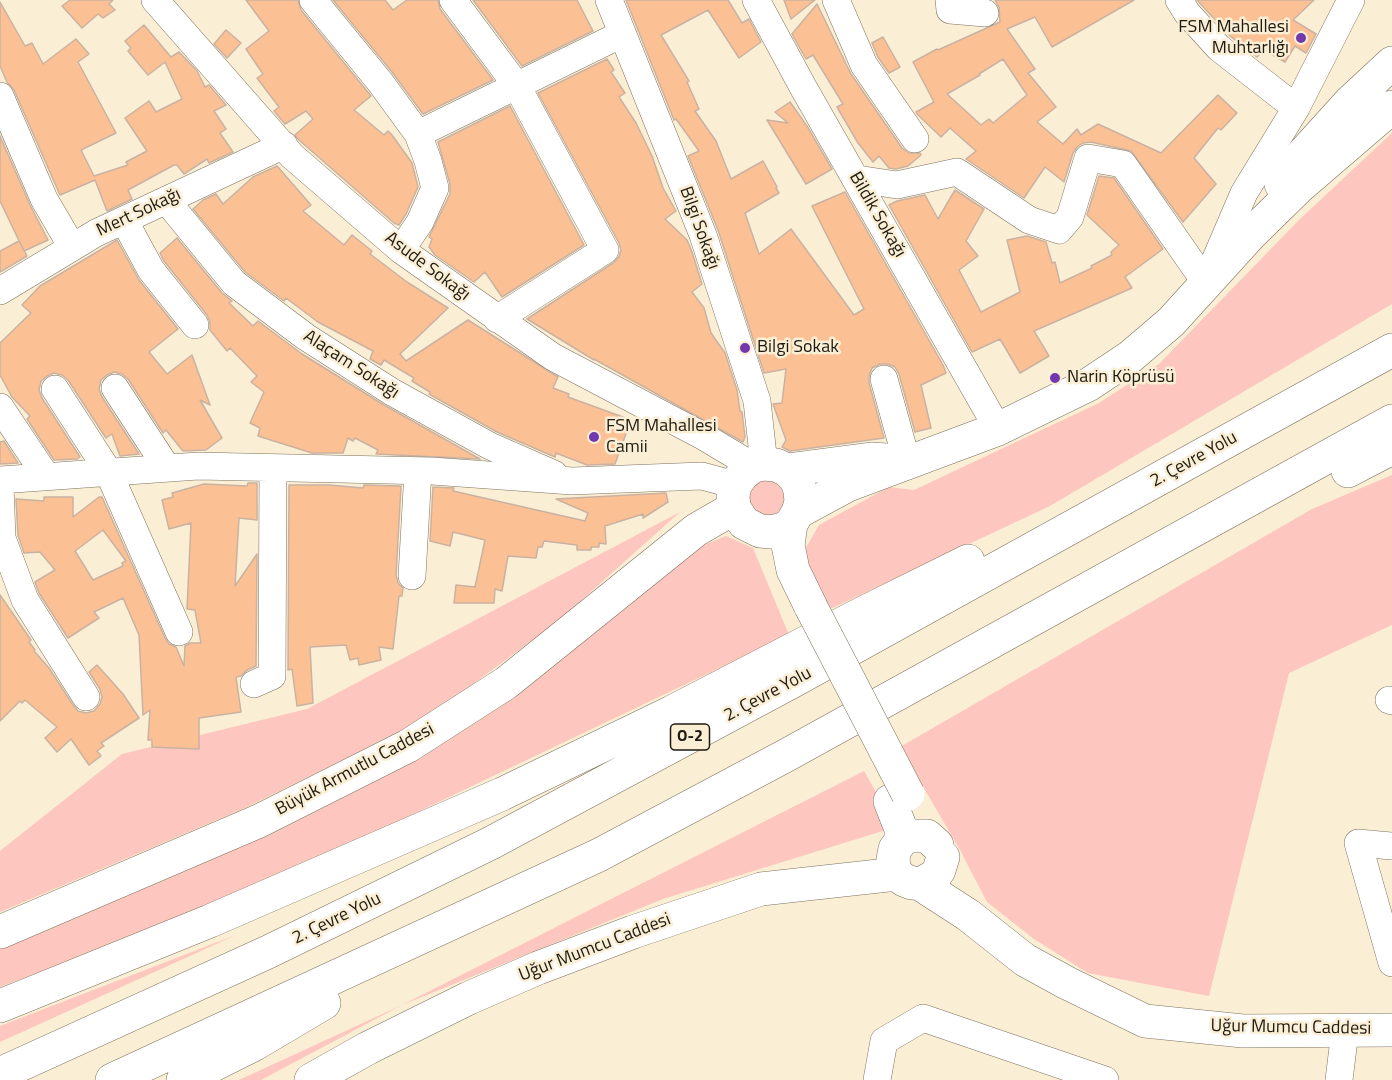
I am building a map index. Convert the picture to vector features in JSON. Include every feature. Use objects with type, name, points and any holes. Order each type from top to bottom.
[{"type":"main road","points":[[1251,234],[1293,165],[1350,102],[1392,63]]},
{"type":"main road","points":[[755,479],[744,523],[783,523],[848,485],[998,429],[1088,385],[1130,357],[1171,322],[1251,234],[1299,187],[1392,107]]},
{"type":"main road","name":"2. Çevre Yolu","points":[[0,1074],[268,952],[491,843],[795,680],[1392,350]]},
{"type":"main road","points":[[0,1006],[210,921],[502,794],[672,712],[865,612],[1362,367]]},
{"type":"main road","points":[[112,1080],[598,855],[785,756],[1392,421]]},
{"type":"main road","points":[[785,756],[1048,629],[1392,448]]},
{"type":"main road","points":[[755,479],[871,459],[907,462]]},
{"type":"main road","points":[[755,479],[796,479],[801,490],[801,501],[783,523],[776,577],[802,611],[899,797],[940,851],[968,915]]},
{"type":"main road","name":"Büyük Armutlu Caddesi","points":[[0,932],[259,821],[408,746],[506,683],[696,530],[755,479]]},
{"type":"main road","points":[[899,797],[903,862],[935,876],[939,870],[940,851]]},
{"type":"main road","name":"Uğur Mumcu Caddesi","points":[[903,862],[908,836],[927,836],[940,851]]},
{"type":"main road","name":"Uğur Mumcu Caddesi","points":[[311,1080],[378,1043],[469,998],[538,968],[643,928],[761,889],[903,862],[1025,960],[1067,984],[1145,1021],[1243,1031],[1392,1030]]},
{"type":"main road","points":[[183,1080],[255,1044],[483,909]]},
{"type":"street","name":"Asude Sokağı","points":[[155,0],[292,156],[401,250],[553,357],[701,435],[755,479]]},
{"type":"street","points":[[313,0],[380,82],[418,134],[428,161],[435,188],[420,222],[401,250]]},
{"type":"street","points":[[453,0],[518,86],[605,250],[497,319]]},
{"type":"street","name":"Bilgi Sokağı","points":[[609,0],[703,235],[757,401],[755,479]]},
{"type":"street","name":"Bildik Sokağı","points":[[756,0],[803,87],[998,429]]},
{"type":"street","points":[[836,0],[864,65],[915,139]]},
{"type":"street","points":[[949,0],[950,10],[985,13]]},
{"type":"street","points":[[1179,0],[1187,13],[1219,48],[1296,108]]},
{"type":"street","points":[[1206,283],[1244,193],[1296,108],[1351,0]]},
{"type":"street","points":[[418,134],[622,34]]},
{"type":"street","points":[[0,96],[44,199],[72,247]]},
{"type":"street","name":"Mert Sokağı","points":[[0,291],[96,232],[284,145]]},
{"type":"street","points":[[856,179],[897,185],[957,172],[1029,220],[1059,230],[1070,217],[1088,158],[1123,164],[1206,283]]},
{"type":"street","name":"Alaçam Sokağı","points":[[166,200],[234,283],[306,337],[392,392],[480,440],[572,481]]},
{"type":"street","points":[[124,220],[152,270],[195,325]]},
{"type":"street","points":[[884,379],[907,462]]},
{"type":"street","points":[[115,388],[167,468]]},
{"type":"street","points":[[55,389],[108,471],[179,632]]},
{"type":"street","points":[[0,407],[46,476]]},
{"type":"street","points":[[86,697],[25,600],[2,538],[0,482],[46,476],[198,465],[418,471],[572,481],[702,476],[755,479]]},
{"type":"street","points":[[254,684],[272,676],[273,468]]},
{"type":"street","points":[[412,576],[418,471]]},
{"type":"street","points":[[1392,846],[1358,843],[1392,963]]},
{"type":"street","points":[[877,1080],[884,1041],[923,1018],[1103,1080]]},
{"type":"street","points":[[1339,1080],[1346,1031]]},
{"type":"shaded area","points":[[1392,133],[1392,304],[1050,506],[826,611],[800,558],[819,525],[889,487],[914,490],[1099,403],[1159,364],[1300,219]]},
{"type":"shaded area","points":[[1392,475],[1392,625],[1289,673],[1209,996],[1088,973],[1034,939],[987,902],[960,850],[900,747],[1312,509]]},
{"type":"shaded area","points":[[766,480],[779,485],[784,498],[779,511],[766,516],[753,511],[748,498],[753,485]]},
{"type":"shaded area","points":[[680,512],[557,622],[424,720],[245,808],[0,912],[0,851],[122,754],[307,709]]},
{"type":"shaded area","points":[[726,536],[753,548],[789,635],[254,890],[0,987],[0,946],[321,804],[694,549]]},
{"type":"shaded area","points":[[864,771],[886,810],[886,830],[663,899],[402,1005]]},
{"type":"shaded area","points":[[236,935],[0,1042],[0,1026]]},
{"type":"shaded area","points":[[402,1005],[261,1080],[239,1080]]},
{"type":"building","points":[[70,0],[113,0],[109,4],[115,10],[103,18],[98,14],[82,28],[62,6]]},
{"type":"building","points":[[246,0],[298,0],[301,10],[371,96],[354,110],[384,135],[388,131],[392,135],[412,163],[418,187],[399,225],[299,140],[295,135],[313,119],[306,111],[285,124],[274,111],[279,107],[257,78],[263,74],[246,49],[269,31]]},
{"type":"building","points":[[333,0],[385,0],[393,10],[407,0],[438,0],[440,9],[493,80],[423,114]]},
{"type":"building","points":[[473,0],[577,0],[593,31],[522,66]]},
{"type":"building","points":[[626,0],[728,0],[742,23],[749,19],[761,42],[739,58],[708,10],[661,35],[689,81],[687,82],[699,109],[695,111],[716,141],[731,179],[763,161],[777,187],[779,193],[745,213],[759,254],[791,229],[854,315],[864,309],[812,206],[845,192],[946,373],[921,385],[931,428],[915,432],[899,374],[895,367],[880,364],[872,368],[869,383],[884,438],[790,451],[782,447],[786,440],[773,404],[782,403],[786,369],[764,373],[718,230],[688,156],[699,151],[676,119],[674,120]]},
{"type":"building","points":[[784,0],[815,0],[791,19]]},
{"type":"building","points":[[995,0],[1134,0],[1052,47],[1035,17],[1007,29],[1035,69],[1028,73],[1056,107],[1037,122],[1063,144],[1077,129],[1081,135],[1098,124],[1161,153],[1218,95],[1237,113],[1221,130],[1218,128],[1194,158],[1216,184],[1183,222],[1131,151],[1091,142],[1083,143],[1073,153],[1064,182],[1045,167],[1024,198],[966,159],[976,151],[950,128],[941,137],[917,114],[916,112],[934,102],[913,62],[1000,22],[999,7]],"holes":[[[1003,59],[1027,95],[993,123],[989,119],[981,125],[947,94]]]},
{"type":"building","points":[[1197,0],[1314,0],[1293,20],[1316,34],[1306,53],[1295,46],[1285,62],[1264,50],[1257,57],[1230,36]]},
{"type":"building","points":[[0,2],[25,46],[32,43],[43,64],[76,39],[89,54],[78,62],[116,133],[81,150],[94,176],[128,165],[126,162],[147,151],[125,118],[149,101],[156,112],[182,99],[165,62],[148,75],[128,51],[131,48],[125,41],[144,25],[171,57],[179,52],[197,71],[205,87],[209,85],[226,105],[214,111],[226,129],[220,133],[233,152],[209,163],[207,159],[184,174],[177,165],[174,165],[128,190],[132,199],[107,211],[95,180],[60,195],[14,90],[7,82],[0,66]]},
{"type":"building","points":[[817,4],[851,74],[902,148],[909,153],[920,153],[921,155],[908,166],[889,168],[879,156],[873,162],[858,143],[837,107],[843,104],[813,55],[806,59],[792,34]]},
{"type":"building","points":[[226,30],[241,43],[227,58],[214,44]]},
{"type":"building","points":[[883,37],[900,67],[889,73],[872,43]]},
{"type":"building","points":[[607,59],[614,70],[611,72],[625,93],[619,97],[636,123],[652,156],[663,188],[676,211],[665,219],[687,240],[692,252],[702,284],[692,292],[704,308],[711,333],[725,353],[742,412],[745,437],[743,442],[594,360],[527,319],[619,257],[621,250],[619,243],[538,93]]},
{"type":"building","points":[[790,102],[832,169],[806,184],[767,120],[788,123],[775,112]]},
{"type":"building","points":[[510,106],[584,245],[502,297],[485,272],[474,282],[435,255],[429,247],[432,239],[429,237],[450,194],[450,184],[438,142]]},
{"type":"building","points":[[0,136],[48,240],[24,251],[0,201]]},
{"type":"building","points":[[277,166],[311,205],[303,211],[344,245],[352,235],[372,251],[370,254],[407,282],[448,308],[400,354],[406,361],[468,320],[558,377],[553,388],[569,394],[568,397],[631,420],[615,464],[587,465],[556,453],[555,457],[497,432],[429,394],[430,392],[412,381],[414,378],[384,360],[381,365],[370,359],[373,351],[318,322],[286,298],[284,301],[245,272],[193,209],[203,200],[216,194],[223,204],[253,177]]},
{"type":"building","points":[[1099,176],[1114,178],[1163,249],[1125,277],[1132,288],[1034,331],[1049,356],[1020,373],[1000,339],[972,352],[889,205],[925,195],[938,219],[955,190],[984,209],[966,241],[978,256],[959,270],[981,312],[1020,292],[1007,240],[1027,236],[1046,242],[1052,263],[1055,262],[1060,283],[1092,268],[1091,266],[1112,255],[1111,252],[1119,245],[1087,215]]},
{"type":"building","points":[[177,238],[222,293],[232,301],[229,303],[253,326],[258,321],[302,354],[384,405],[480,459],[376,454],[378,450],[355,438],[353,441],[348,438],[343,453],[312,453],[258,436],[260,428],[250,423],[264,392],[251,382],[257,376],[230,348],[227,351],[210,330],[207,315],[164,261],[160,253]]},
{"type":"building","points":[[117,240],[139,280],[178,329],[149,352],[167,374],[192,355],[210,405],[200,400],[222,438],[206,450],[183,451],[166,430],[163,433],[128,379],[114,372],[101,380],[99,389],[139,454],[120,456],[112,434],[106,438],[68,380],[54,373],[41,381],[39,390],[80,457],[54,460],[27,419],[30,416],[12,397],[0,375],[0,343],[31,313],[22,305],[40,286]]},
{"type":"building","points":[[19,241],[27,256],[0,272],[0,251]]},
{"type":"building","points":[[4,441],[18,463],[0,464],[0,442]]},
{"type":"building","points":[[248,483],[257,483],[257,520],[239,518],[235,586],[257,554],[256,666],[236,677],[241,712],[199,718],[199,749],[152,747],[152,740],[148,740],[150,710],[143,715],[139,635],[123,598],[94,612],[99,618],[68,638],[39,593],[35,582],[55,570],[40,552],[24,553],[18,535],[16,499],[44,501],[44,497],[73,497],[73,517],[102,497],[165,638],[169,644],[176,647],[184,666],[185,646],[190,643],[201,643],[195,610],[187,609],[191,523],[169,529],[162,500],[173,497],[172,493],[204,484],[247,486]],"holes":[[[103,530],[126,561],[122,563],[123,566],[93,580],[75,551]]]},
{"type":"building","points":[[289,485],[363,488],[364,485],[401,486],[396,575],[398,583],[403,588],[402,596],[399,596],[393,649],[379,647],[381,660],[359,665],[358,658],[350,660],[346,645],[310,647],[313,703],[297,706],[292,669],[288,670]]},
{"type":"building","points":[[433,487],[454,488],[453,491],[585,521],[588,513],[556,499],[666,493],[668,502],[643,518],[643,514],[605,526],[606,544],[599,543],[599,547],[591,547],[591,550],[577,550],[577,545],[544,541],[542,547],[538,547],[536,558],[508,556],[502,591],[495,589],[494,603],[454,603],[456,585],[475,587],[485,540],[453,532],[450,546],[430,541]]},
{"type":"building","points":[[0,595],[31,640],[29,642],[34,651],[49,668],[78,711],[86,713],[94,711],[100,704],[102,697],[100,689],[89,672],[97,665],[123,694],[139,718],[101,743],[104,746],[97,751],[101,756],[89,765],[71,739],[57,752],[45,738],[57,727],[25,700],[22,703],[20,701],[0,721]]},
{"type":"place","name":"FSM Mahallesi Muhtarlığı","points":[[1301,38]]},
{"type":"place","name":"Bilgi Sokak","points":[[745,348]]},
{"type":"place","name":"Narin Köprüsü","points":[[1055,378]]},
{"type":"place","name":"FSM Mahallesi Camii","points":[[594,437]]}]
